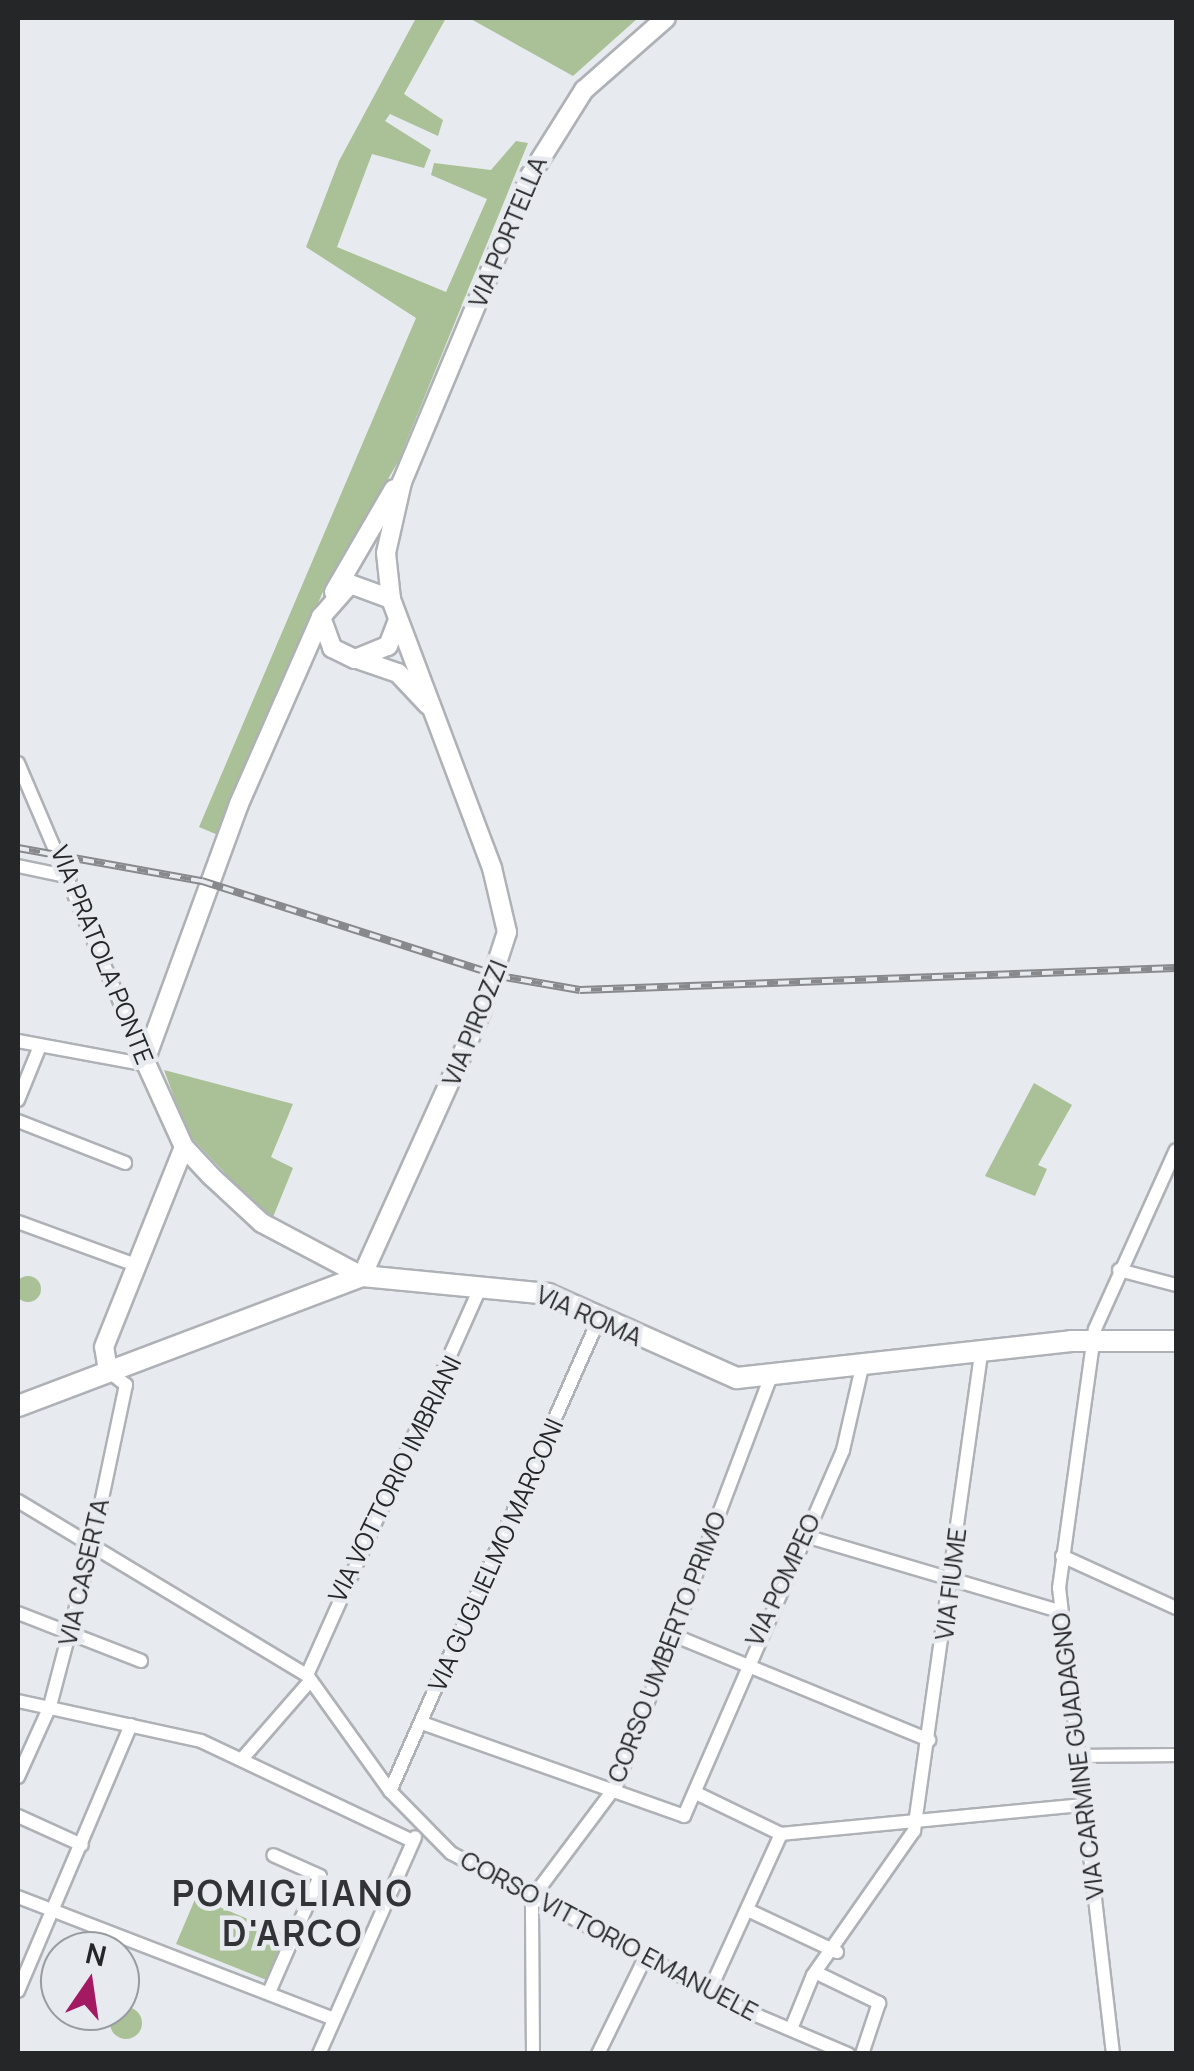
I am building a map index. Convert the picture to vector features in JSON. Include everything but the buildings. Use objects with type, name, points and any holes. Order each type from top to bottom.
[{"type":"main road","name":"VIA PORTELLA","points":[[146,1063],[226,839],[321,618],[402,482],[549,140],[600,73],[666,18]]},
{"type":"main road","name":"VIA PORTELLA","points":[[402,482],[386,552],[391,600],[428,704]]},
{"type":"main road","points":[[334,592],[358,583],[391,600]]},
{"type":"main road","points":[[321,618],[332,648],[398,673],[428,704]]},
{"type":"main road","points":[[355,659],[388,646],[397,622]]},
{"type":"main road","name":"VIA PIROZZI","points":[[362,1276],[501,964],[507,932],[428,704]]},
{"type":"main road","name":"VIA PRATOLA PONTE","points":[[146,1063],[184,1147],[262,1222],[362,1276]]},
{"type":"main road","points":[[108,1370],[104,1347],[184,1147]]},
{"type":"main road","name":"VIA ROMA","points":[[18,1406],[362,1276],[482,1284],[548,1294],[699,1368],[770,1378],[982,1350],[1094,1340],[1176,1340]]},
{"type":"street","name":"VIA PRATOLA PONTE","points":[[18,763],[70,877],[146,1063]]},
{"type":"street","points":[[18,866],[70,877]]},
{"type":"street","points":[[18,1041],[146,1063]]},
{"type":"street","points":[[18,1100],[40,1046]]},
{"type":"street","points":[[18,1122],[125,1163]]},
{"type":"street","name":"VIA CARMINE GUADAGNO","points":[[1113,2054],[1060,1611],[1062,1556],[1094,1340],[1120,1270],[1176,1150]]},
{"type":"street","points":[[18,1222],[138,1266]]},
{"type":"street","points":[[1120,1270],[1176,1285]]},
{"type":"street","name":"VIA VOTTORIO IMBRIANI","points":[[242,1759],[308,1678],[482,1284]]},
{"type":"street","name":"VIA GUGLIELMO MARCONI","points":[[390,1791],[600,1319]]},
{"type":"street","name":"VIA FIUME","points":[[916,1818],[982,1350]]},
{"type":"street","name":"VIA POMPEO","points":[[696,1793],[744,1666],[843,1450],[862,1367]]},
{"type":"street","name":"VIA CASERTA","points":[[18,1777],[48,1712],[92,1546],[126,1385],[108,1370]]},
{"type":"street","name":"CORSO UMBERTO PRIMO","points":[[532,1898],[608,1794],[673,1636],[770,1378]]},
{"type":"street","name":"CORSO VITTORIO EMANUELE","points":[[18,1502],[308,1678],[390,1791],[451,1854],[709,1992],[848,2054]]},
{"type":"street","points":[[802,1535],[950,1584],[1060,1611]]},
{"type":"street","points":[[1062,1556],[1176,1608]]},
{"type":"street","points":[[18,1613],[141,1661]]},
{"type":"street","points":[[673,1636],[929,1740]]},
{"type":"street","points":[[18,1701],[48,1712],[131,1725],[242,1759],[413,1841]]},
{"type":"street","points":[[422,1723],[608,1794],[680,1817],[696,1793],[781,1834],[916,1818],[1083,1805]]},
{"type":"street","points":[[18,1991],[131,1725]]},
{"type":"street","points":[[1078,1756],[1176,1756]]},
{"type":"street","points":[[18,1816],[82,1845]]},
{"type":"street","points":[[791,2028],[916,1818]]},
{"type":"street","points":[[319,2054],[422,1824]]},
{"type":"street","points":[[709,1992],[752,1912],[781,1834]]},
{"type":"street","points":[[270,1990],[320,1876],[273,1856]]},
{"type":"street","points":[[18,1897],[55,1905],[334,2019]]},
{"type":"street","points":[[532,1898],[533,2054]]},
{"type":"street","points":[[752,1912],[837,1952]]},
{"type":"street","points":[[598,2054],[645,1958]]},
{"type":"street","points":[[820,1974],[878,2003],[862,2054]]},
{"type":"green space","points":[[416,18],[446,18],[404,94],[443,120],[438,136],[390,114],[385,121],[431,150],[424,168],[372,154],[337,247],[446,292],[487,199],[431,175],[434,163],[491,170],[516,141],[528,143],[398,462],[325,587],[218,835],[199,827],[416,318],[306,247],[339,161]]},
{"type":"green space","points":[[469,18],[638,18],[573,76]]},
{"type":"green space","points":[[164,1070],[293,1104],[271,1157],[293,1168],[271,1222],[187,1133]]},
{"type":"green space","points":[[1034,1083],[1072,1105],[1038,1165],[1047,1169],[1035,1196],[985,1176]]},
{"type":"green space","points":[[28,1276],[37,1280],[41,1289],[37,1298],[28,1302],[19,1298],[15,1289],[19,1280]]},
{"type":"green space","points":[[196,1897],[288,1936],[269,1981],[176,1944]]},
{"type":"green space","points":[[113,2031],[139,2031],[126,2039]]},
{"type":"railway","points":[[18,848],[202,881],[499,976],[580,990],[1176,968]]},
{"type":"district","name":"POMIGLIANO D'ARCO","points":[[293,1913]]}]
